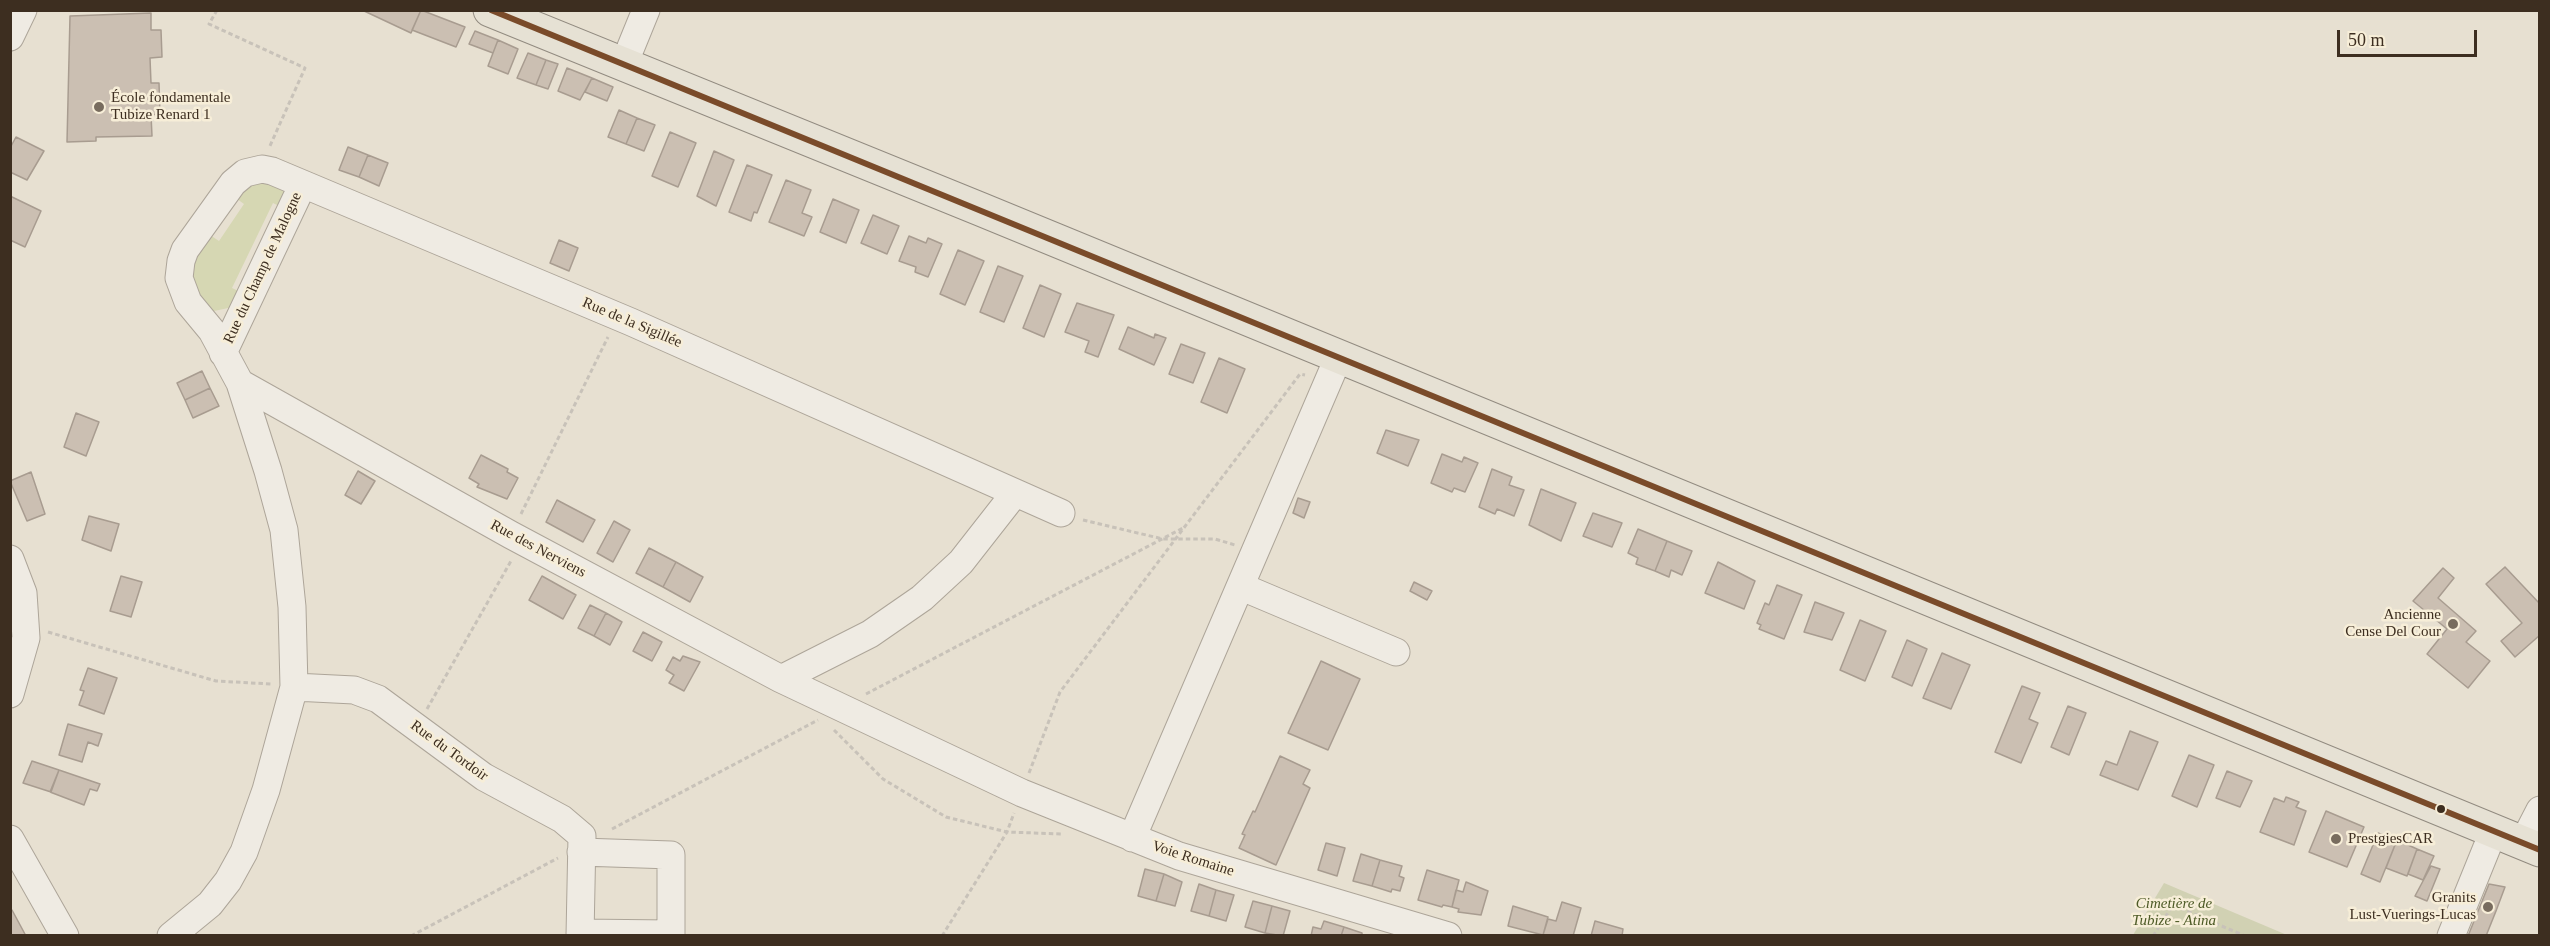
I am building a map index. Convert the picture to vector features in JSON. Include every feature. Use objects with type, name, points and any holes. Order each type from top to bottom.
[{"type":"main road","points":[[490,10],[624,64],[1334,369],[2519,841]]},
{"type":"street","points":[[10,37],[23,10]]},
{"type":"street","points":[[624,64],[646,10]]},
{"type":"street","points":[[171,936],[210,904],[228,881],[244,852],[266,790],[294,686],[292,607],[284,530],[240,383],[212,331],[195,312],[183,292],[179,278],[180,261],[185,250],[233,183],[253,171]]},
{"type":"street","name":"Rue de la Sigillée","points":[[253,171],[303,184],[618,317],[1061,513]]},
{"type":"street","name":"Rue du Champ de Malogne","points":[[223,352],[303,184]]},
{"type":"street","name":"Voie Romaine","points":[[1334,369],[1132,838],[1179,856],[1448,936]]},
{"type":"street","name":"Rue des Nerviens","points":[[240,383],[516,538],[781,679],[831,713],[1132,838]]},
{"type":"street","points":[[781,679],[870,634],[922,598],[962,562],[1015,493]]},
{"type":"street","points":[[10,559],[23,592],[26,638],[10,694]]},
{"type":"street","points":[[1242,587],[1396,652]]},
{"type":"street","name":"Rue du Tordoir","points":[[294,686],[354,690],[378,699],[484,777],[562,819],[582,836],[581,849]]},
{"type":"street","points":[[2451,936],[2540,810]]},
{"type":"street","points":[[10,839],[65,936]]},
{"type":"street","points":[[581,849],[671,855],[671,935],[580,934],[581,849]]},
{"type":"path","points":[[217,10],[209,24],[305,68],[264,160],[253,171]]},
{"type":"path","points":[[416,727],[474,630],[618,317]]},
{"type":"path","points":[[942,936],[1007,832],[1060,692],[1300,374],[1334,369]]},
{"type":"path","points":[[1061,513],[1111,529],[1162,539],[1215,539],[1257,551]]},
{"type":"path","points":[[411,936],[581,849],[831,713],[1184,528]]},
{"type":"path","points":[[25,624],[216,681],[246,685],[294,686]]},
{"type":"path","points":[[831,713],[883,779],[946,817],[1007,832],[1064,835]]},
{"type":"path","points":[[2153,936],[2173,904],[2245,936]]},
{"type":"green space","points":[[256,177],[284,189],[287,196],[285,209],[273,203],[232,288],[245,294],[233,307],[214,311],[198,301],[189,259],[207,233],[219,241],[244,204],[233,196]]},
{"type":"green space","name":"Cimetière de Tubize - Atina","points":[[2164,883],[2287,935],[2133,935]]},
{"type":"building","points":[[362,10],[421,10],[411,33]]},
{"type":"building","points":[[421,10],[465,27],[456,47],[412,30]]},
{"type":"building","points":[[151,13],[151,30],[161,30],[162,57],[150,58],[151,83],[159,83],[160,114],[151,115],[152,136],[96,137],[96,141],[67,142],[70,16]]},
{"type":"building","points":[[475,31],[498,40],[493,53],[469,44]]},
{"type":"building","points":[[498,40],[518,49],[508,74],[488,66]]},
{"type":"building","points":[[528,53],[546,60],[536,85],[517,78]]},
{"type":"building","points":[[546,60],[558,64],[548,89],[536,85]]},
{"type":"building","points":[[567,68],[592,78],[580,100],[558,91]]},
{"type":"building","points":[[592,78],[613,87],[607,101],[585,92]]},
{"type":"building","points":[[619,110],[637,118],[626,144],[608,137]]},
{"type":"building","points":[[637,118],[655,125],[644,151],[626,144]]},
{"type":"building","points":[[670,132],[696,143],[678,187],[652,176]]},
{"type":"building","points":[[16,137],[44,151],[27,180],[10,172],[10,148]]},
{"type":"building","points":[[348,147],[368,155],[359,177],[339,170]]},
{"type":"building","points":[[714,151],[734,160],[716,206],[697,196]]},
{"type":"building","points":[[368,155],[388,163],[379,186],[359,177]]},
{"type":"building","points":[[747,165],[772,175],[757,213],[754,212],[751,221],[729,212]]},
{"type":"building","points":[[786,180],[811,190],[802,213],[812,217],[804,236],[769,222]]},
{"type":"building","points":[[10,196],[41,211],[25,247],[10,240]]},
{"type":"building","points":[[833,199],[859,210],[846,243],[820,232]]},
{"type":"building","points":[[873,215],[899,226],[887,254],[861,243]]},
{"type":"building","points":[[909,236],[926,243],[928,238],[942,244],[928,277],[915,272],[916,267],[899,261]]},
{"type":"building","points":[[559,240],[578,248],[569,271],[550,263]]},
{"type":"building","points":[[958,250],[984,261],[965,305],[940,294]]},
{"type":"building","points":[[998,266],[1023,276],[1004,322],[980,312]]},
{"type":"building","points":[[1040,285],[1061,294],[1044,337],[1023,328]]},
{"type":"building","points":[[1077,303],[1114,315],[1098,357],[1085,352],[1089,341],[1065,332]]},
{"type":"building","points":[[1128,327],[1154,338],[1155,334],[1166,338],[1154,365],[1119,349]]},
{"type":"building","points":[[1181,344],[1205,353],[1193,383],[1169,374]]},
{"type":"building","points":[[1219,358],[1245,369],[1227,413],[1201,402]]},
{"type":"building","points":[[202,371],[210,388],[185,400],[177,383]]},
{"type":"building","points":[[210,388],[219,406],[193,418],[185,400]]},
{"type":"building","points":[[76,413],[99,422],[86,456],[64,447]]},
{"type":"building","points":[[1386,430],[1419,440],[1408,466],[1377,453]]},
{"type":"building","points":[[1442,454],[1462,462],[1464,457],[1478,463],[1465,492],[1454,488],[1452,492],[1431,483]]},
{"type":"building","points":[[481,455],[508,469],[507,472],[518,478],[507,499],[477,487],[479,484],[469,478]]},
{"type":"building","points":[[1492,469],[1512,477],[1509,485],[1524,490],[1514,516],[1497,509],[1495,514],[1479,507]]},
{"type":"building","points":[[358,471],[375,481],[361,504],[345,495]]},
{"type":"building","points":[[31,472],[45,514],[27,521],[10,481]]},
{"type":"building","points":[[1541,489],[1576,503],[1561,541],[1529,525]]},
{"type":"building","points":[[1298,498],[1310,502],[1304,518],[1293,513]]},
{"type":"building","points":[[557,500],[595,520],[583,542],[546,522]]},
{"type":"building","points":[[1593,513],[1622,523],[1612,547],[1583,536]]},
{"type":"building","points":[[89,516],[119,524],[111,551],[82,540]]},
{"type":"building","points":[[614,521],[630,530],[613,562],[597,553]]},
{"type":"building","points":[[1638,529],[1667,541],[1655,571],[1636,564],[1638,558],[1628,553]]},
{"type":"building","points":[[1667,541],[1692,551],[1682,575],[1671,570],[1669,577],[1655,571]]},
{"type":"building","points":[[649,548],[676,562],[663,587],[636,573]]},
{"type":"building","points":[[676,562],[703,577],[690,602],[663,587]]},
{"type":"building","points":[[1718,562],[1755,581],[1744,609],[1705,593]]},
{"type":"building","points":[[2505,567],[2540,604],[2540,635],[2515,657],[2501,641],[2522,623],[2486,584]]},
{"type":"building","name":"Ancienne Cense Del Cour","points":[[2443,568],[2454,578],[2438,598],[2476,631],[2466,642],[2490,661],[2468,688],[2427,654],[2447,629],[2413,601]]},
{"type":"building","points":[[121,576],[142,582],[131,617],[110,611]]},
{"type":"building","points":[[542,576],[576,595],[563,619],[529,600]]},
{"type":"building","points":[[1414,582],[1432,591],[1427,600],[1410,591]]},
{"type":"building","points":[[1777,585],[1802,595],[1784,639],[1759,629],[1761,625],[1757,623],[1765,603],[1769,605]]},
{"type":"building","points":[[1815,602],[1844,613],[1832,640],[1804,632]]},
{"type":"building","points":[[590,605],[606,613],[594,636],[578,628]]},
{"type":"building","points":[[606,613],[622,622],[610,645],[594,636]]},
{"type":"building","points":[[1860,620],[1886,631],[1865,681],[1840,670]]},
{"type":"building","points":[[643,632],[662,642],[652,661],[633,651]]},
{"type":"building","points":[[1907,640],[1927,649],[1912,686],[1892,677]]},
{"type":"building","points":[[1942,653],[1970,665],[1951,709],[1923,698]]},
{"type":"building","points":[[683,656],[700,662],[684,691],[669,683],[674,675],[666,670],[673,657],[680,661]]},
{"type":"building","points":[[1321,661],[1360,679],[1328,750],[1288,733]]},
{"type":"building","points":[[88,668],[117,678],[104,714],[79,705],[84,691],[80,690]]},
{"type":"building","points":[[2022,686],[2040,693],[2029,719],[2038,723],[2021,763],[1995,752]]},
{"type":"building","points":[[2068,706],[2086,713],[2069,755],[2051,747]]},
{"type":"building","points":[[68,724],[102,734],[98,746],[88,742],[82,762],[59,755]]},
{"type":"building","points":[[2130,731],[2158,742],[2138,790],[2100,775],[2106,761],[2117,765]]},
{"type":"building","points":[[2189,755],[2214,765],[2197,807],[2172,796]]},
{"type":"building","points":[[1280,756],[1310,770],[1303,784],[1310,788],[1276,865],[1239,848],[1245,835],[1242,834],[1253,811],[1255,812]]},
{"type":"building","points":[[32,761],[59,770],[51,792],[23,783]]},
{"type":"building","points":[[59,770],[100,784],[97,791],[90,789],[84,805],[50,792]]},
{"type":"building","points":[[2227,771],[2252,781],[2240,807],[2216,798]]},
{"type":"building","points":[[2286,797],[2299,802],[2296,807],[2306,811],[2294,845],[2260,832],[2274,798],[2284,802]]},
{"type":"building","name":"PrestgiesCAR","points":[[2326,811],[2364,827],[2347,867],[2309,852]]},
{"type":"building","points":[[2378,833],[2397,840],[2380,882],[2361,874]]},
{"type":"building","points":[[2397,840],[2417,849],[2407,876],[2386,868]]},
{"type":"building","points":[[1326,843],[1345,848],[1337,876],[1318,870]]},
{"type":"building","points":[[2417,849],[2434,856],[2423,880],[2408,874]]},
{"type":"building","points":[[1361,854],[1380,860],[1372,886],[1353,881]]},
{"type":"building","points":[[1380,860],[1402,866],[1399,876],[1404,878],[1400,891],[1392,889],[1391,892],[1372,886]]},
{"type":"building","points":[[2431,866],[2440,869],[2427,901],[2415,896]]},
{"type":"building","points":[[1145,869],[1164,874],[1156,901],[1138,896]]},
{"type":"building","points":[[1427,870],[1459,880],[1452,907],[1443,905],[1442,907],[1418,900]]},
{"type":"building","points":[[1164,874],[1182,882],[1175,906],[1156,901]]},
{"type":"building","points":[[1466,882],[1488,891],[1481,915],[1458,912],[1459,909],[1452,907],[1456,890],[1463,892]]},
{"type":"building","points":[[1199,884],[1216,890],[1209,916],[1191,911]]},
{"type":"building","name":"Granits Lust-Vuerings-Lucas","points":[[2489,884],[2505,887],[2486,936],[2468,936]]},
{"type":"building","points":[[1216,890],[1234,895],[1226,921],[1209,916]]},
{"type":"building","points":[[1253,901],[1272,906],[1265,933],[1245,927]]},
{"type":"building","points":[[1562,902],[1581,908],[1573,936],[1543,935],[1548,919],[1556,921]]},
{"type":"building","points":[[1272,906],[1290,911],[1283,936],[1265,933]]},
{"type":"building","points":[[1513,906],[1548,917],[1543,935],[1508,926]]},
{"type":"building","points":[[10,910],[12,910],[26,936],[10,936]]},
{"type":"building","points":[[1324,921],[1344,927],[1341,936],[1311,936],[1313,927],[1321,929]]},
{"type":"building","points":[[1595,921],[1623,929],[1622,936],[1591,936]]},
{"type":"building","points":[[1344,927],[1362,933],[1362,936],[1341,936]]},
{"type":"transit line","points":[[491,10],[2540,850]]},
{"type":"place","name":"École fondamentale Tubize Renard 1","points":[[99,107]]},
{"type":"place","name":"Ancienne Cense Del Cour","points":[[2453,624]]},
{"type":"place","name":"PrestgiesCAR","points":[[2336,839]]},
{"type":"place","name":"Granits Lust-Vuerings-Lucas","points":[[2488,907]]}]
